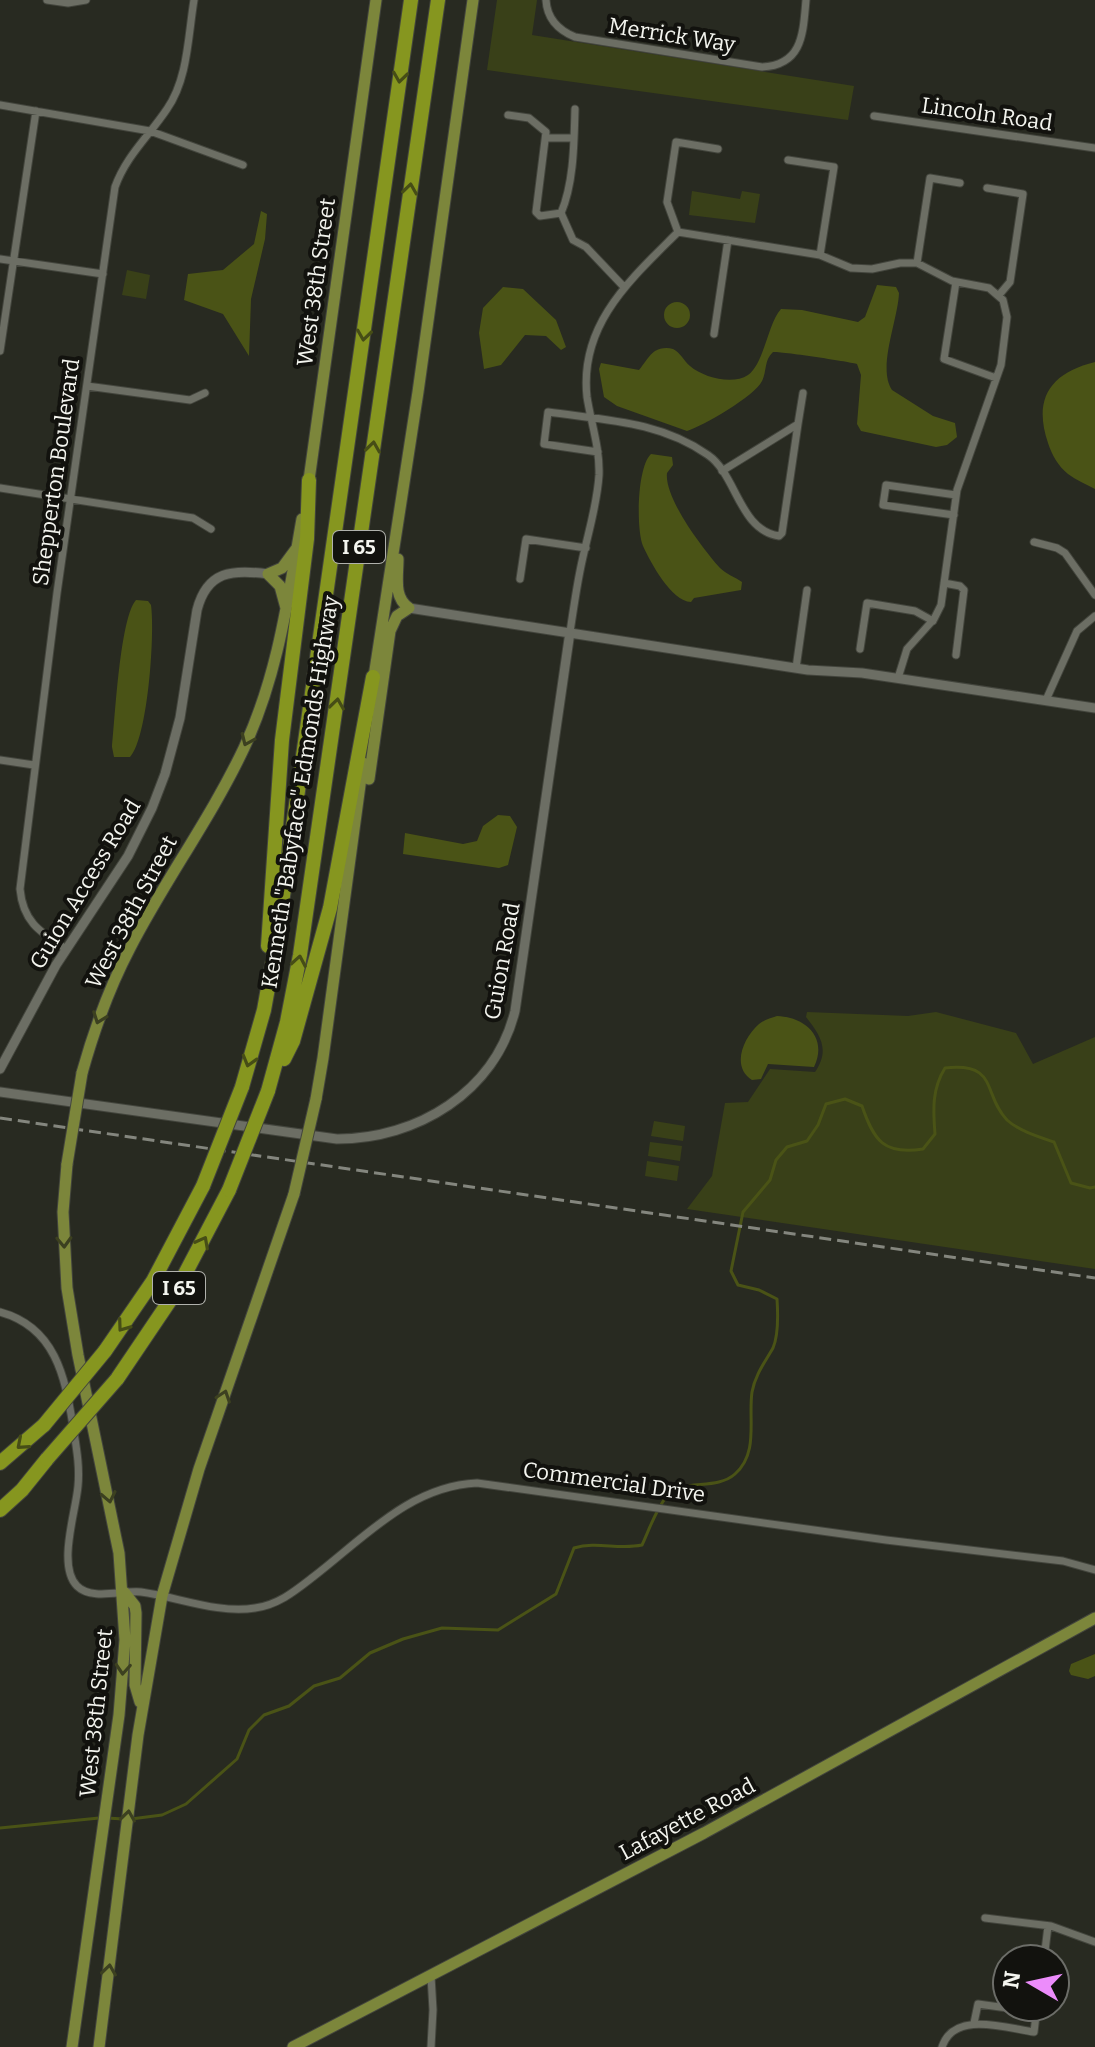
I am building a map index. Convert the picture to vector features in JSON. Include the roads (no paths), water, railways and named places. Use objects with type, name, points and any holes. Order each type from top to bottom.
[{"type":"highway","name":"Kenneth \"Babyface\" Edmonds Highway","points":[[0,1463],[44,1425],[105,1351],[153,1281],[203,1186],[242,1087],[264,1010],[277,938],[411,0]]},
{"type":"highway","name":"Kenneth \"Babyface\" Edmonds Highway","points":[[0,1510],[22,1490],[117,1379],[175,1293],[229,1190],[268,1091],[287,1022],[300,955],[438,0]]},
{"type":"highway","points":[[264,1010],[282,740],[307,539],[309,480]]},
{"type":"highway","points":[[268,1091],[293,1041],[328,916],[373,677]]},
{"type":"main road","name":"West 38th Street","points":[[72,2047],[123,1678],[123,1592],[111,1508],[67,1288],[63,1225],[67,1164],[82,1073],[95,1029],[123,961],[227,782],[269,683],[287,612],[309,480],[376,0]]},
{"type":"main road","name":"West 38th Street","points":[[99,2047],[141,1711],[162,1596],[199,1469],[294,1194],[316,1099],[373,677],[399,519],[473,0]]},
{"type":"main road","points":[[350,860],[365,805],[390,631],[397,616],[409,608],[401,601],[397,586],[399,519]]},
{"type":"main road","points":[[287,612],[282,588],[268,574],[282,568],[297,547]]},
{"type":"main road","points":[[123,1592],[135,1606],[135,1685],[141,1711]]},
{"type":"main road","name":"Lafayette Road","points":[[293,2047],[704,1833],[1095,1618]]},
{"type":"street","points":[[47,0],[68,3],[86,0]]},
{"type":"street","name":"Shepperton Boulevard","points":[[66,949],[43,934],[21,907],[20,889],[34,765],[115,187],[122,166],[168,108],[182,78],[194,0]]},
{"type":"street","name":"Merrick Way","points":[[546,0],[554,23],[578,38],[759,67],[773,66],[787,59],[799,47],[806,0]]},
{"type":"street","points":[[0,105],[150,131],[243,165]]},
{"type":"street","points":[[508,115],[529,118],[545,130],[547,138],[536,212],[540,216],[556,214],[566,201],[574,153],[575,109]]},
{"type":"street","points":[[0,351],[36,111]]},
{"type":"street","name":"Lincoln Road","points":[[874,116],[1095,148]]},
{"type":"street","points":[[547,138],[574,138]]},
{"type":"street","points":[[678,232],[667,202],[676,142],[718,149]]},
{"type":"street","points":[[788,160],[834,167],[820,255]]},
{"type":"street","points":[[917,263],[930,178],[960,183]]},
{"type":"street","points":[[987,188],[1023,194],[1010,282],[999,295]]},
{"type":"street","points":[[556,214],[570,236],[586,247],[624,287]]},
{"type":"street","points":[[678,232],[820,255],[860,269],[917,263],[956,282],[986,287],[999,295],[1005,305],[1007,317],[996,378],[956,495],[940,608],[933,621],[907,649],[898,678]]},
{"type":"street","points":[[570,632],[597,494],[598,452],[586,384],[590,349],[601,320],[624,287],[678,232]]},
{"type":"street","points":[[714,334],[728,240]]},
{"type":"street","points":[[0,259],[103,274]]},
{"type":"street","points":[[956,282],[944,359],[996,378]]},
{"type":"street","points":[[87,386],[190,400],[205,393]]},
{"type":"street","points":[[598,452],[544,444],[548,412],[639,424],[672,435],[711,457],[754,523],[768,533],[780,535],[803,393]]},
{"type":"street","points":[[722,471],[798,424]]},
{"type":"street","points":[[954,515],[883,505],[886,485],[956,495]]},
{"type":"street","points":[[0,488],[193,518],[211,529]]},
{"type":"street","points":[[520,579],[526,539],[586,548]]},
{"type":"street","points":[[1034,542],[1062,550],[1095,595]]},
{"type":"street","name":"Guion Access Road","points":[[0,1069],[66,949],[128,856],[163,782],[180,718],[197,610],[203,593],[211,583],[227,573],[244,571],[268,574]]},
{"type":"street","points":[[944,583],[960,586],[964,590],[956,655]]},
{"type":"street","points":[[796,668],[807,590]]},
{"type":"street","points":[[860,649],[867,603],[915,611],[933,621]]},
{"type":"street","points":[[409,608],[796,668],[898,678],[1095,708]]},
{"type":"street","points":[[1046,700],[1075,635],[1095,616]]},
{"type":"street","name":"Guion Road","points":[[0,1092],[337,1139],[366,1138],[406,1129],[458,1099],[478,1079],[495,1055],[510,1026],[516,1004],[570,632]]},
{"type":"street","points":[[0,760],[34,765]]},
{"type":"street","name":"Commercial Drive","points":[[0,1312],[18,1318],[42,1336],[57,1358],[64,1379],[78,1467],[78,1491],[68,1557],[72,1579],[88,1593],[123,1592],[162,1596],[234,1609],[272,1604],[291,1594],[406,1504],[428,1493],[459,1484],[498,1484],[886,1540],[1063,1561],[1095,1570]]},
{"type":"street","points":[[985,1918],[1048,1926],[1095,1942]]},
{"type":"street","points":[[1046,1943],[1048,1926]]},
{"type":"street","points":[[431,1976],[431,2047]]},
{"type":"street","points":[[974,2023],[978,2004],[991,2005]]},
{"type":"street","points":[[942,2047],[954,2031],[974,2023],[1034,2032],[1035,2023]]},
{"type":"waterway","points":[[131,1819],[162,1815],[186,1804],[237,1759],[249,1730],[264,1715],[289,1706],[314,1686],[340,1678],[370,1653],[403,1639],[442,1628],[498,1630],[556,1594],[574,1548],[642,1545],[659,1507],[673,1491],[718,1482],[735,1474],[750,1446],[752,1392],[773,1348],[778,1324],[777,1299],[738,1285],[731,1271],[743,1212],[770,1180],[776,1160],[787,1147],[807,1141],[818,1125],[826,1104],[845,1099],[862,1106],[871,1128],[882,1143],[899,1150],[923,1149],[935,1134],[934,1100],[945,1068],[974,1070],[987,1082],[999,1110],[1007,1120],[1054,1142],[1071,1183],[1095,1187]]},
{"type":"waterway","points":[[0,1828],[99,1818]]},
{"type":"waterway","points":[[107,1818],[123,1819]]},
{"type":"railway","points":[[0,1118],[1095,1278]]}]
